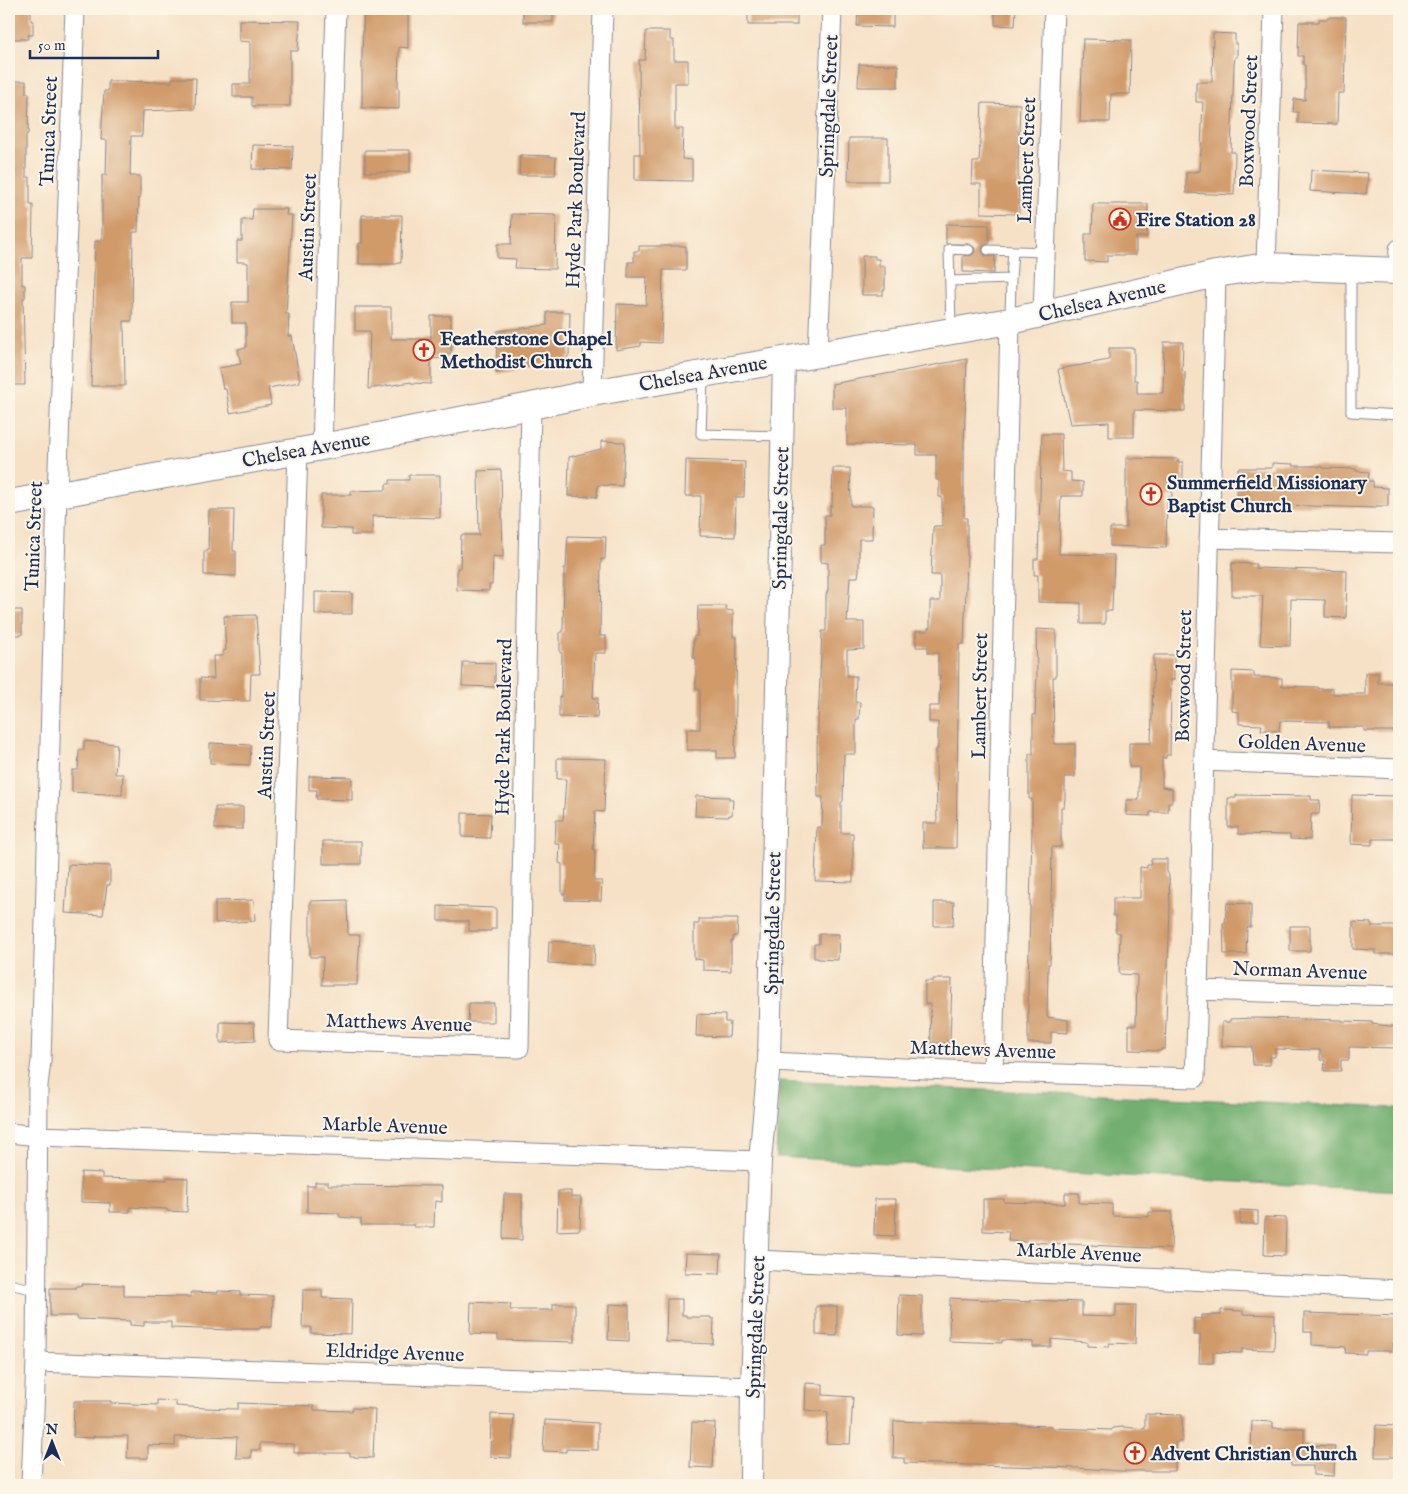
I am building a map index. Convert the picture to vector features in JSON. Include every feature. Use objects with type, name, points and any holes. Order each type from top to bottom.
[{"type":"main road","name":"Chelsea Avenue","points":[[9,503],[310,449],[592,393],[1010,321],[1216,274],[1266,266],[1351,270],[1399,264]]},
{"type":"street","name":"Tunica Street","points":[[31,1485],[36,1362],[38,1085],[41,1061],[57,494],[76,9]]},
{"type":"street","name":"Austin Street","points":[[278,1040],[336,9]]},
{"type":"street","name":"Hyde Park Boulevard","points":[[592,393],[603,9]]},
{"type":"street","name":"Springdale Street","points":[[818,354],[832,9]]},
{"type":"street","name":"Lambert Street","points":[[1043,314],[1054,9]]},
{"type":"street","name":"Boxwood Street","points":[[1266,266],[1274,9]]},
{"type":"street","name":"Boxwood Street","points":[[1195,1078],[1216,274]]},
{"type":"street","name":"Lambert Street","points":[[992,1072],[1010,321]]},
{"type":"street","name":"Springdale Street","points":[[751,1485],[752,1387],[760,1160],[769,1062],[784,360]]},
{"type":"street","name":"Hyde Park Boulevard","points":[[519,1048],[531,406]]},
{"type":"street","points":[[1209,538],[1399,543]]},
{"type":"street","name":"Golden Avenue","points":[[1204,762],[1399,769]]},
{"type":"street","name":"Norman Avenue","points":[[1198,990],[1399,996]]},
{"type":"street","name":"Matthews Avenue","points":[[278,1040],[519,1048]]},
{"type":"street","name":"Matthews Avenue","points":[[769,1062],[992,1072],[1195,1078]]},
{"type":"street","name":"Marble Avenue","points":[[9,1133],[38,1136],[760,1160]]},
{"type":"street","name":"Marble Avenue","points":[[757,1260],[1399,1290]]},
{"type":"street","name":"Eldridge Avenue","points":[[36,1362],[752,1387]]},
{"type":"lane","points":[[952,330],[948,249],[969,250]]},
{"type":"lane","points":[[988,250],[1045,252]]},
{"type":"lane","points":[[1010,321],[1013,251]]},
{"type":"lane","points":[[1351,270],[1352,412],[1399,415]]},
{"type":"lane","points":[[950,281],[1011,279]]},
{"type":"lane","points":[[703,373],[701,434],[782,436]]},
{"type":"lane","points":[[9,1284],[36,1290]]},
{"type":"green space","points":[[779,1081],[1399,1108],[1399,1191],[776,1157]]},
{"type":"building","points":[[9,9],[31,9],[33,35],[28,35],[28,39],[9,39]]},
{"type":"building","points":[[364,9],[408,9],[408,48],[399,47],[399,109],[362,108]]},
{"type":"building","points":[[523,9],[553,9],[553,22],[523,22]]},
{"type":"building","points":[[748,9],[797,9],[797,25],[748,25]]},
{"type":"building","points":[[858,9],[893,9],[893,27],[857,26]]},
{"type":"building","points":[[995,9],[1016,9],[1015,26],[995,25]]},
{"type":"building","points":[[1346,17],[1344,93],[1338,93],[1337,124],[1298,123],[1298,112],[1293,112],[1294,99],[1305,100],[1305,65],[1303,65],[1303,56],[1298,56],[1299,22],[1319,22],[1319,19]]},
{"type":"building","points":[[239,20],[300,21],[298,51],[290,51],[290,106],[252,106],[252,97],[233,97],[233,84],[250,84],[250,42],[239,41]]},
{"type":"building","points":[[646,31],[670,31],[670,40],[674,40],[674,60],[688,60],[688,83],[675,83],[675,129],[683,129],[682,159],[692,160],[692,181],[635,180],[635,154],[640,154],[639,60],[645,60]]},
{"type":"building","points":[[1213,33],[1235,34],[1235,44],[1237,44],[1237,57],[1235,57],[1234,65],[1231,152],[1235,152],[1234,195],[1186,193],[1186,173],[1200,171],[1203,102],[1196,102],[1196,82],[1212,82]]},
{"type":"building","points":[[1083,39],[1131,40],[1130,94],[1111,94],[1110,122],[1080,122]]},
{"type":"building","points":[[859,64],[898,65],[898,87],[858,87]]},
{"type":"building","points":[[172,78],[196,78],[195,109],[143,111],[142,136],[131,136],[130,176],[140,176],[140,198],[138,232],[133,232],[132,321],[124,321],[125,386],[91,386],[95,241],[102,241],[102,175],[106,175],[107,140],[101,140],[104,91],[108,91],[108,81],[172,82]]},
{"type":"building","points":[[9,81],[26,81],[26,93],[29,93],[28,134],[26,134],[26,177],[30,177],[30,205],[33,205],[32,258],[22,258],[22,285],[25,285],[25,298],[23,298],[25,385],[9,385]]},
{"type":"building","points":[[982,103],[1020,104],[1019,214],[981,213],[981,184],[972,184],[973,162],[979,162]]},
{"type":"building","points":[[849,138],[888,138],[888,181],[848,181]]},
{"type":"building","points":[[253,145],[293,146],[292,170],[252,169]]},
{"type":"building","points":[[365,150],[410,150],[410,172],[365,172]]},
{"type":"building","points":[[520,155],[556,157],[555,175],[519,175]]},
{"type":"building","points":[[1311,170],[1368,173],[1366,194],[1310,191]]},
{"type":"building","name":"Fire Station 28","points":[[1093,204],[1148,204],[1147,237],[1136,237],[1136,255],[1107,255],[1107,262],[1085,261],[1085,234],[1092,234]]},
{"type":"building","points":[[253,209],[287,209],[286,215],[292,215],[286,314],[289,314],[288,336],[292,336],[300,382],[268,388],[271,405],[230,413],[226,389],[223,389],[219,368],[241,364],[238,349],[246,348],[246,323],[232,323],[232,302],[248,302],[248,263],[237,262],[237,241],[242,241],[242,220],[252,220]]},
{"type":"building","points":[[512,214],[556,215],[555,269],[515,268],[516,259],[497,258],[497,244],[511,244]]},
{"type":"building","points":[[362,215],[402,215],[401,263],[359,264],[359,243],[362,243]]},
{"type":"building","points":[[946,224],[989,225],[989,244],[983,246],[982,250],[985,256],[995,256],[994,273],[963,272],[963,256],[972,255],[975,248],[969,244],[946,244]]},
{"type":"building","points":[[639,246],[686,246],[686,270],[663,270],[661,343],[641,342],[641,346],[616,350],[617,304],[646,305],[647,277],[628,277],[628,262],[634,262],[634,251],[639,251]]},
{"type":"building","points":[[862,256],[875,256],[875,259],[879,259],[879,266],[885,266],[885,290],[883,290],[883,295],[862,295]]},
{"type":"building","points":[[355,307],[391,307],[391,339],[431,339],[431,316],[451,316],[451,354],[447,354],[447,358],[431,359],[431,384],[411,382],[368,389],[370,331],[355,331]]},
{"type":"building","points":[[547,312],[570,312],[569,355],[565,360],[496,373],[497,331],[547,325]]},
{"type":"building","points":[[1164,342],[1183,342],[1182,371],[1185,372],[1185,411],[1134,410],[1134,437],[1109,437],[1109,422],[1070,424],[1059,369],[1109,360],[1109,348],[1134,348],[1134,380],[1137,380],[1137,393],[1163,393]]},
{"type":"building","points":[[967,359],[964,518],[967,518],[967,558],[964,644],[959,644],[956,848],[923,848],[923,823],[937,823],[936,749],[938,749],[938,722],[929,722],[929,706],[939,706],[940,676],[938,676],[938,653],[928,653],[928,647],[916,647],[916,631],[928,631],[928,628],[930,628],[930,601],[940,601],[940,575],[931,575],[933,529],[934,526],[942,526],[942,497],[939,497],[939,480],[936,480],[936,455],[917,455],[917,445],[847,444],[847,408],[832,408],[832,384]]},
{"type":"building","points":[[1042,434],[1061,434],[1062,471],[1071,472],[1071,481],[1083,482],[1083,496],[1061,496],[1059,554],[1114,555],[1112,611],[1105,611],[1105,624],[1081,624],[1081,603],[1038,602],[1038,575],[1034,575],[1034,559],[1038,559]]},
{"type":"building","points":[[601,441],[625,442],[622,486],[598,485],[597,497],[568,496],[569,457],[601,449]]},
{"type":"building","points":[[1126,458],[1178,459],[1178,462],[1183,462],[1183,487],[1172,489],[1172,497],[1167,497],[1166,548],[1110,546],[1110,528],[1126,528]]},
{"type":"building","points":[[686,460],[745,462],[744,497],[736,497],[735,537],[700,536],[701,496],[685,496]]},
{"type":"building","points":[[1272,463],[1356,469],[1356,471],[1369,472],[1368,481],[1373,481],[1373,487],[1388,488],[1388,506],[1376,506],[1376,508],[1246,504],[1246,499],[1237,499],[1238,468],[1272,468]]},
{"type":"building","points":[[833,468],[850,468],[851,506],[873,506],[872,539],[859,539],[858,577],[850,577],[847,622],[864,622],[864,649],[847,650],[847,676],[856,676],[855,702],[860,702],[859,719],[856,719],[856,754],[844,754],[843,801],[841,803],[841,833],[853,833],[853,882],[815,881],[817,827],[822,827],[823,797],[818,797],[817,747],[822,631],[826,631],[826,595],[828,590],[828,563],[821,562],[821,545],[825,545],[825,515],[830,515],[830,506],[832,506]]},
{"type":"building","points":[[501,470],[503,557],[493,556],[492,585],[489,585],[489,591],[457,590],[457,568],[460,568],[461,535],[479,535],[478,471]]},
{"type":"building","points":[[409,475],[440,475],[440,518],[372,516],[372,535],[351,535],[351,529],[321,528],[321,495],[351,495],[351,491],[386,490],[386,484],[390,484],[390,480],[409,480]]},
{"type":"building","points":[[209,510],[234,510],[233,551],[236,551],[236,576],[204,575],[204,551],[208,551]]},
{"type":"building","points":[[568,536],[606,537],[605,559],[601,559],[600,636],[606,636],[606,653],[595,653],[593,698],[598,698],[597,718],[559,717],[562,653],[560,653],[560,632],[563,632],[564,568],[566,568]]},
{"type":"building","points":[[1232,563],[1256,564],[1256,568],[1347,571],[1346,618],[1325,617],[1325,600],[1291,599],[1290,646],[1260,645],[1263,596],[1232,596]]},
{"type":"building","points":[[315,592],[352,593],[352,614],[315,614]]},
{"type":"building","points":[[698,606],[726,606],[726,610],[733,611],[733,637],[737,637],[735,758],[717,758],[717,750],[687,750],[687,729],[700,729],[700,689],[696,689],[696,658],[693,658],[694,636],[697,636]]},
{"type":"building","points":[[9,610],[22,610],[22,635],[9,635]]},
{"type":"building","points":[[256,615],[260,674],[251,674],[250,701],[200,700],[200,678],[214,679],[213,656],[223,656],[223,651],[226,650],[224,616]]},
{"type":"building","points":[[1036,629],[1056,630],[1056,677],[1053,677],[1054,744],[1075,744],[1075,777],[1065,777],[1064,807],[1061,807],[1061,847],[1052,847],[1050,964],[1048,964],[1047,1017],[1068,1020],[1068,1033],[1051,1032],[1051,1043],[1028,1043],[1032,832],[1032,799],[1029,799],[1029,754],[1033,754],[1033,715],[1035,715],[1037,676]]},
{"type":"building","points":[[1154,655],[1174,655],[1174,680],[1171,680],[1170,755],[1162,758],[1162,787],[1172,789],[1172,802],[1168,802],[1168,812],[1150,812],[1150,816],[1126,815],[1126,800],[1139,800],[1139,767],[1129,767],[1129,743],[1151,743]]},
{"type":"building","points":[[463,662],[495,663],[495,687],[462,686]]},
{"type":"building","points":[[1232,671],[1254,672],[1254,677],[1282,678],[1282,686],[1333,689],[1333,694],[1365,694],[1365,673],[1378,673],[1378,683],[1399,683],[1399,731],[1364,731],[1364,727],[1329,727],[1329,722],[1280,721],[1279,731],[1261,730],[1262,725],[1239,724],[1239,712],[1232,711]]},
{"type":"building","points":[[84,741],[117,744],[115,774],[123,774],[122,795],[72,792],[72,770],[78,770],[79,750],[84,750]]},
{"type":"building","points":[[210,743],[251,745],[250,765],[210,763]]},
{"type":"building","points":[[557,758],[606,759],[604,812],[595,811],[593,850],[595,850],[594,881],[602,881],[601,901],[565,900],[565,894],[562,894],[562,864],[559,863],[560,844],[555,844],[556,820],[563,820],[566,779],[557,779]]},
{"type":"building","points":[[309,776],[352,777],[352,800],[316,799],[317,790],[309,790]]},
{"type":"building","points":[[1236,795],[1311,796],[1311,800],[1320,800],[1319,814],[1312,814],[1311,816],[1310,840],[1290,839],[1290,835],[1238,834],[1238,827],[1228,827],[1228,798],[1236,798]]},
{"type":"building","points":[[1352,795],[1399,796],[1398,839],[1372,839],[1372,845],[1351,844]]},
{"type":"building","points":[[696,796],[729,797],[729,799],[733,799],[732,815],[729,815],[729,817],[695,816]]},
{"type":"building","points":[[215,807],[243,807],[243,829],[215,829]]},
{"type":"building","points":[[462,813],[491,814],[490,838],[462,837]]},
{"type":"building","points":[[323,841],[361,841],[361,864],[323,864]]},
{"type":"building","points":[[1151,859],[1167,859],[1167,872],[1169,875],[1170,908],[1165,1049],[1161,1049],[1161,1051],[1129,1050],[1129,1025],[1136,1025],[1137,975],[1119,974],[1120,933],[1116,932],[1116,916],[1113,916],[1113,898],[1140,898],[1140,867],[1147,868],[1147,865],[1150,865]]},
{"type":"building","points":[[68,865],[110,866],[110,885],[107,885],[103,915],[65,913]]},
{"type":"building","points":[[254,900],[255,921],[215,923],[215,901]]},
{"type":"building","points":[[347,900],[348,935],[360,935],[357,985],[322,985],[323,957],[310,957],[310,901]]},
{"type":"building","points":[[934,902],[954,902],[953,926],[934,926]]},
{"type":"building","points":[[1227,903],[1251,904],[1251,927],[1247,927],[1246,954],[1224,954],[1223,923],[1225,923]]},
{"type":"building","points":[[438,906],[496,908],[496,929],[491,929],[491,931],[469,931],[469,921],[438,921]]},
{"type":"building","points":[[699,919],[738,919],[737,936],[733,936],[733,941],[731,941],[731,971],[703,970],[703,960],[694,959],[694,924],[699,924]]},
{"type":"building","points":[[1353,922],[1371,923],[1371,926],[1398,926],[1398,954],[1375,954],[1375,950],[1353,949]]},
{"type":"building","points":[[1290,926],[1310,926],[1310,951],[1290,951]]},
{"type":"building","points":[[819,934],[839,934],[838,960],[814,958],[814,944],[819,944]]},
{"type":"building","points":[[549,941],[595,944],[594,965],[548,963]]},
{"type":"building","points":[[933,979],[952,979],[950,1043],[931,1043],[930,1004],[925,1004],[925,981],[933,981]]},
{"type":"building","points":[[469,1003],[494,1003],[494,1022],[468,1022]]},
{"type":"building","points":[[697,1014],[725,1015],[725,1022],[730,1022],[729,1037],[696,1036]]},
{"type":"building","points":[[1230,1019],[1342,1020],[1372,1022],[1372,1024],[1399,1027],[1399,1048],[1349,1047],[1349,1060],[1341,1060],[1341,1071],[1324,1071],[1325,1060],[1320,1060],[1320,1050],[1275,1049],[1275,1057],[1270,1057],[1270,1065],[1253,1065],[1252,1047],[1222,1046],[1222,1022],[1230,1022]]},
{"type":"building","points":[[220,1022],[254,1023],[255,1041],[220,1043]]},
{"type":"building","points":[[81,1172],[102,1173],[102,1178],[167,1180],[167,1177],[188,1178],[187,1212],[130,1207],[130,1212],[110,1212],[110,1203],[81,1202]]},
{"type":"building","points":[[315,1182],[328,1182],[328,1185],[442,1186],[442,1202],[435,1201],[434,1227],[361,1225],[361,1219],[340,1217],[339,1213],[307,1212],[307,1186],[315,1186]]},
{"type":"building","points":[[558,1191],[571,1191],[571,1197],[581,1197],[580,1230],[557,1231]]},
{"type":"building","points":[[1065,1193],[1079,1193],[1079,1203],[1112,1204],[1112,1216],[1149,1217],[1149,1212],[1172,1212],[1171,1249],[1008,1241],[1009,1232],[983,1231],[983,1199],[1004,1199],[1004,1202],[1065,1204]]},
{"type":"building","points":[[504,1194],[522,1194],[522,1240],[503,1239]]},
{"type":"building","points":[[875,1199],[896,1199],[895,1236],[874,1235]]},
{"type":"building","points":[[1240,1210],[1258,1211],[1258,1224],[1240,1224]]},
{"type":"building","points":[[1265,1217],[1286,1218],[1285,1256],[1264,1255]]},
{"type":"building","points":[[686,1253],[721,1254],[720,1274],[685,1273]]},
{"type":"building","points":[[82,1284],[124,1285],[124,1296],[191,1297],[191,1292],[218,1293],[218,1291],[240,1292],[240,1295],[273,1296],[272,1327],[232,1330],[171,1328],[171,1322],[144,1322],[144,1326],[130,1325],[130,1321],[77,1319],[77,1316],[50,1316],[50,1288],[76,1288],[76,1286],[82,1286]]},
{"type":"building","points":[[303,1290],[322,1290],[322,1298],[352,1299],[351,1334],[311,1333],[311,1327],[302,1327]]},
{"type":"building","points":[[899,1295],[922,1296],[922,1336],[898,1335]]},
{"type":"building","points":[[950,1298],[1031,1302],[1031,1300],[1082,1302],[1082,1316],[1116,1317],[1116,1305],[1136,1305],[1135,1344],[1109,1343],[1109,1347],[1087,1346],[1087,1342],[1051,1339],[1051,1347],[1033,1347],[1033,1342],[1002,1340],[1002,1343],[949,1341]]},
{"type":"building","points":[[667,1299],[682,1299],[682,1315],[686,1315],[686,1317],[711,1317],[711,1319],[714,1319],[713,1344],[666,1342]]},
{"type":"building","points":[[471,1302],[511,1304],[510,1310],[553,1310],[553,1304],[575,1304],[575,1342],[498,1340],[498,1335],[470,1334]]},
{"type":"building","points":[[609,1304],[629,1305],[629,1341],[608,1340]]},
{"type":"building","points":[[816,1306],[837,1306],[837,1336],[816,1335]]},
{"type":"building","points":[[1221,1310],[1243,1311],[1243,1314],[1275,1315],[1274,1350],[1242,1349],[1242,1353],[1213,1352],[1213,1363],[1199,1363],[1200,1335],[1194,1335],[1194,1318],[1201,1319],[1201,1315],[1221,1315]]},
{"type":"building","points":[[1304,1313],[1399,1316],[1399,1343],[1393,1343],[1393,1351],[1366,1351],[1366,1354],[1345,1353],[1346,1347],[1312,1345],[1312,1332],[1304,1332]]},
{"type":"building","points":[[806,1383],[823,1384],[823,1395],[853,1397],[850,1444],[826,1443],[828,1412],[805,1410]]},
{"type":"building","points":[[157,1400],[176,1401],[176,1406],[204,1408],[238,1409],[238,1403],[314,1406],[314,1410],[352,1411],[352,1408],[375,1409],[373,1458],[354,1457],[350,1456],[350,1453],[294,1453],[294,1444],[260,1443],[260,1450],[251,1450],[251,1458],[236,1458],[237,1437],[204,1436],[175,1437],[175,1446],[148,1445],[148,1458],[127,1458],[128,1436],[73,1437],[74,1401],[111,1401],[111,1403],[157,1405]]},
{"type":"building","points":[[491,1414],[514,1415],[511,1458],[490,1457]]},
{"type":"building","points":[[1145,1414],[1182,1415],[1182,1442],[1176,1442],[1175,1471],[1121,1471],[904,1463],[904,1458],[893,1458],[894,1421],[1052,1426],[1052,1428],[1112,1430],[1112,1428],[1123,1427],[1145,1429]]},
{"type":"building","points":[[545,1420],[598,1423],[598,1450],[566,1449],[566,1452],[543,1451]]},
{"type":"building","points":[[1252,1421],[1273,1422],[1273,1428],[1304,1428],[1304,1445],[1335,1446],[1334,1476],[1313,1475],[1313,1466],[1291,1466],[1291,1462],[1282,1462],[1282,1457],[1259,1457],[1259,1453],[1251,1453]]},
{"type":"building","points":[[692,1422],[715,1423],[713,1468],[690,1467]]},
{"type":"building","points":[[1376,1425],[1397,1426],[1396,1457],[1375,1457]]},
{"type":"place","name":"Fire Station 28","points":[[1120,219]]},
{"type":"place","name":"Featherstone Chapel Methodist Church","points":[[424,350]]},
{"type":"place","name":"Summerfield Missionary Baptist Church","points":[[1151,494]]},
{"type":"place","name":"Advent Christian Church","points":[[1135,1453]]}]
